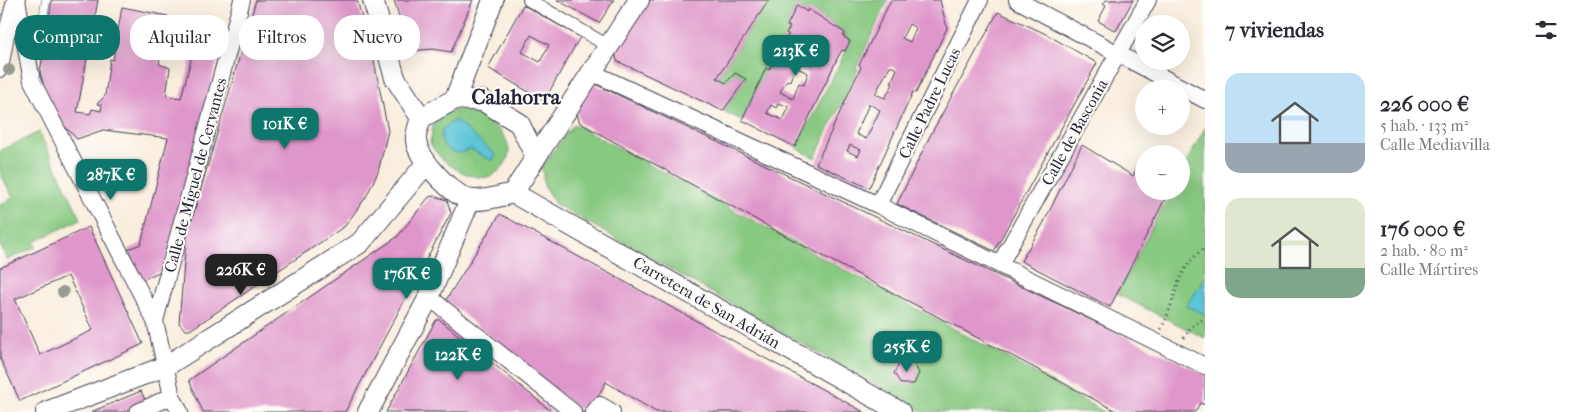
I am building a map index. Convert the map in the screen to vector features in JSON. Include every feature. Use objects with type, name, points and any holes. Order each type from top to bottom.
[{"type":"street","points":[[16,0],[19,15]]},
{"type":"street","points":[[0,69],[6,35],[16,0]]},
{"type":"street","name":"Calle de Miguel de Cervantes","points":[[156,321],[242,0]]},
{"type":"street","points":[[373,0],[395,78],[420,118],[416,141],[426,164],[441,180],[470,200],[490,198],[514,192],[640,0]]},
{"type":"street","points":[[455,99],[493,0]]},
{"type":"street","points":[[529,0],[610,47]]},
{"type":"street","name":"Calle Padre Lucas","points":[[878,205],[980,0]]},
{"type":"street","points":[[1017,0],[1205,100]]},
{"type":"street","name":"Calle de Basconia","points":[[1000,264],[1148,0]]},
{"type":"street","points":[[28,60],[32,81],[156,321],[172,396],[180,412]]},
{"type":"street","points":[[592,72],[878,205],[1205,366]]},
{"type":"street","points":[[420,118],[455,99],[482,101],[519,123],[536,157]]},
{"type":"street","points":[[46,412],[166,366],[360,244],[426,164]]},
{"type":"street","name":"Carretera de San Adrián","points":[[514,192],[900,412]]},
{"type":"street","points":[[368,412],[428,297],[470,200]]},
{"type":"street","points":[[428,297],[573,412]]},
{"type":"street","points":[[138,412],[172,396]]},
{"type":"street","points":[[594,412],[600,405],[612,412]]},
{"type":"lane","points":[[44,15],[46,0]]},
{"type":"path","points":[[1154,341],[1170,313],[1174,289],[1184,269],[1205,248]]},
{"type":"path","points":[[1176,352],[1191,327],[1205,318]]},
{"type":"green space","points":[[769,0],[888,0],[856,68],[858,69],[815,158],[796,148],[851,41],[844,36],[846,33],[809,8],[807,12],[797,6],[787,25],[790,27],[787,33],[789,35],[783,40],[769,70],[766,69],[742,120],[723,111],[746,79],[735,73],[726,83],[717,78]]},
{"type":"green space","points":[[462,110],[486,120],[504,137],[508,147],[508,157],[502,167],[490,177],[472,176],[455,169],[440,157],[430,143],[434,122],[449,111]]},
{"type":"green space","points":[[574,124],[1008,358],[1104,412],[923,412],[555,204],[544,186],[542,166]]},
{"type":"green space","points":[[1205,128],[1205,338],[1117,294],[1166,200],[1190,200],[1190,156]]},
{"type":"green space","points":[[39,132],[81,219],[34,242],[36,247],[7,260],[0,245],[0,205],[13,198],[0,172],[0,151]]},
{"type":"water","points":[[455,120],[496,155],[492,161],[470,149],[458,153],[448,150],[444,146],[441,136],[442,129]]},
{"type":"water","points":[[1205,278],[1205,314],[1186,306]]},
{"type":"building","points":[[52,0],[98,0],[95,15],[50,15]]},
{"type":"building","points":[[256,0],[357,0],[361,15],[334,15],[334,60],[374,60],[388,131],[378,172],[366,197],[345,226],[190,330],[185,330],[179,323],[186,240],[239,58],[239,60],[324,60],[324,15],[252,15]]},
{"type":"building","points":[[394,0],[473,0],[451,52],[433,49],[420,50],[420,15],[399,15]]},
{"type":"building","points":[[557,0],[614,0],[599,23]]},
{"type":"building","points":[[647,0],[769,0],[717,78],[726,83],[735,73],[746,79],[723,111],[617,61],[614,48]]},
{"type":"building","points":[[891,0],[940,0],[947,28],[916,93],[913,92],[869,188],[816,164],[861,67],[859,65]],"holes":[[[909,24],[916,28],[910,42],[902,38]],[[890,66],[897,69],[891,83],[893,84],[885,98],[875,94]],[[869,104],[880,110],[866,139],[856,134]],[[850,145],[861,150],[858,156],[847,151]]]},
{"type":"building","points":[[1106,0],[1133,0],[1116,31],[1098,21],[1106,6],[1103,4]]},
{"type":"building","points":[[523,5],[580,37],[544,101],[488,68]],"holes":[[[531,35],[549,45],[540,62],[522,52]]]},
{"type":"building","points":[[797,5],[807,12],[808,9],[845,33],[843,36],[850,41],[845,51],[842,50],[838,57],[795,147],[742,120],[766,68],[769,70],[783,40],[789,35],[786,33],[790,27],[787,26]],"holes":[[[819,39],[825,43],[812,65],[799,59],[807,42],[816,46]],[[795,67],[808,73],[804,85],[799,83],[793,99],[780,92],[787,80],[790,81]],[[779,103],[789,107],[783,120],[767,113],[771,105],[776,108]]]},
{"type":"building","points":[[122,7],[163,15],[130,15],[130,60],[160,60],[159,64],[170,68],[166,96],[181,98],[191,60],[217,60],[163,270],[142,280],[128,249],[141,244],[168,138],[103,130],[77,139],[51,112],[40,72],[42,60],[87,60],[77,112],[90,114],[92,109],[101,111],[102,105],[97,104],[105,96],[110,60],[120,60],[120,19]]},
{"type":"building","points":[[998,12],[1044,33],[1097,63],[994,251],[897,204],[931,134]]},
{"type":"building","points":[[593,83],[1205,374],[1205,405],[1200,403],[1195,412],[1118,412],[804,246],[580,123],[575,108]]},
{"type":"building","points":[[1082,145],[1133,176],[1135,172],[1135,200],[1164,200],[1110,307],[1021,261],[1043,224]]},
{"type":"building","points":[[434,196],[447,200],[451,213],[345,412],[203,412],[189,380],[397,237],[429,197]]},
{"type":"building","points":[[500,214],[864,412],[656,412],[606,382],[598,396],[585,412],[582,412],[446,300]]},
{"type":"building","points":[[89,227],[143,344],[20,401],[0,358],[0,268]],"holes":[[[68,276],[93,330],[40,355],[15,299]]]},
{"type":"building","points":[[436,320],[440,320],[552,412],[386,412]]},
{"type":"building","points":[[900,362],[913,362],[919,373],[914,384],[901,384],[894,373]]},
{"type":"building","points":[[141,391],[146,402],[124,412],[91,412]]},
{"type":"district","name":"Calahorra","points":[[516,97]]}]
